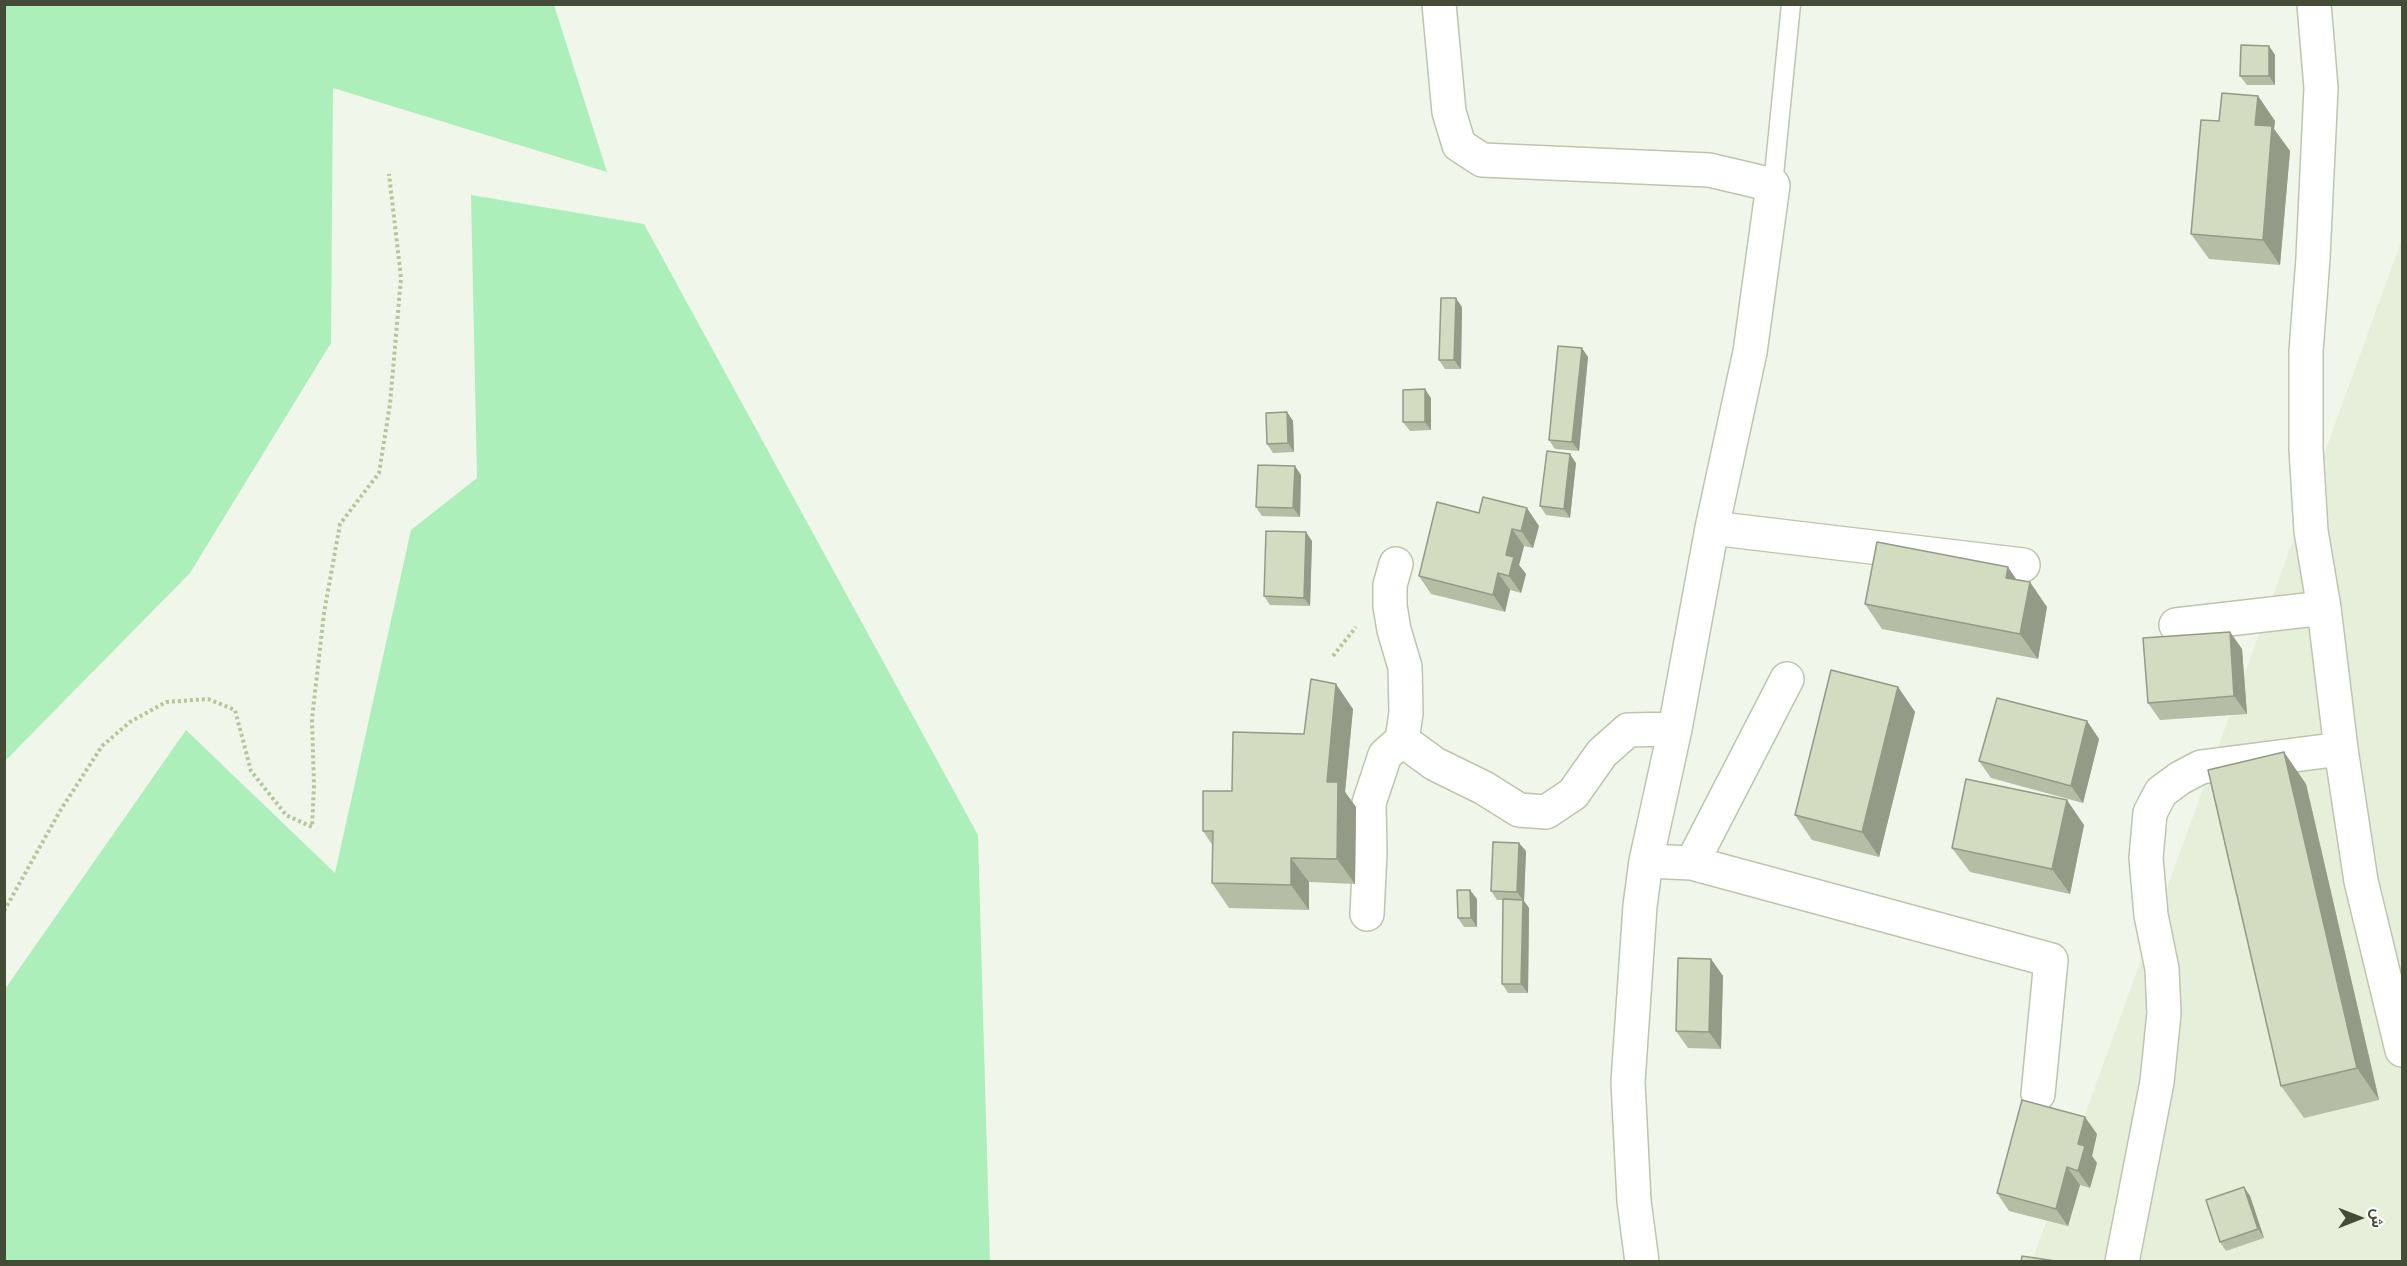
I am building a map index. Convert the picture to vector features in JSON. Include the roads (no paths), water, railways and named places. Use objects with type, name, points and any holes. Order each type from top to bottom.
[{"type":"street","points":[[1439,4],[1449,112],[1459,146],[1482,160],[1709,170],[1773,185],[1750,352],[1712,528],[1675,729],[1646,861],[1634,970],[1628,1082],[1634,1201],[1642,1262]]},
{"type":"street","points":[[2314,4],[2321,88],[2306,352],[2306,449],[2311,531],[2324,608],[2341,749],[2361,881],[2403,1050]]},
{"type":"street","points":[[1712,528],[2023,565]]},
{"type":"street","points":[[1367,914],[1370,853],[1368,803],[1385,755],[1402,740],[1406,713],[1405,667],[1394,630],[1390,606],[1390,585],[1396,564]]},
{"type":"street","points":[[2176,625],[2324,608]]},
{"type":"street","points":[[1692,862],[1787,679]]},
{"type":"street","points":[[1402,740],[1436,764],[1484,788],[1519,810],[1546,812],[1573,794],[1602,753],[1628,730],[1675,729]]},
{"type":"street","points":[[2121,1262],[2157,1082],[2164,1013],[2162,969],[2151,915],[2146,858],[2150,813],[2161,792],[2180,778],[2201,767],[2341,749]]},
{"type":"street","points":[[1646,861],[1692,862],[2051,960],[2038,1094]]},
{"type":"lane","points":[[1773,185],[1791,4]]}]
